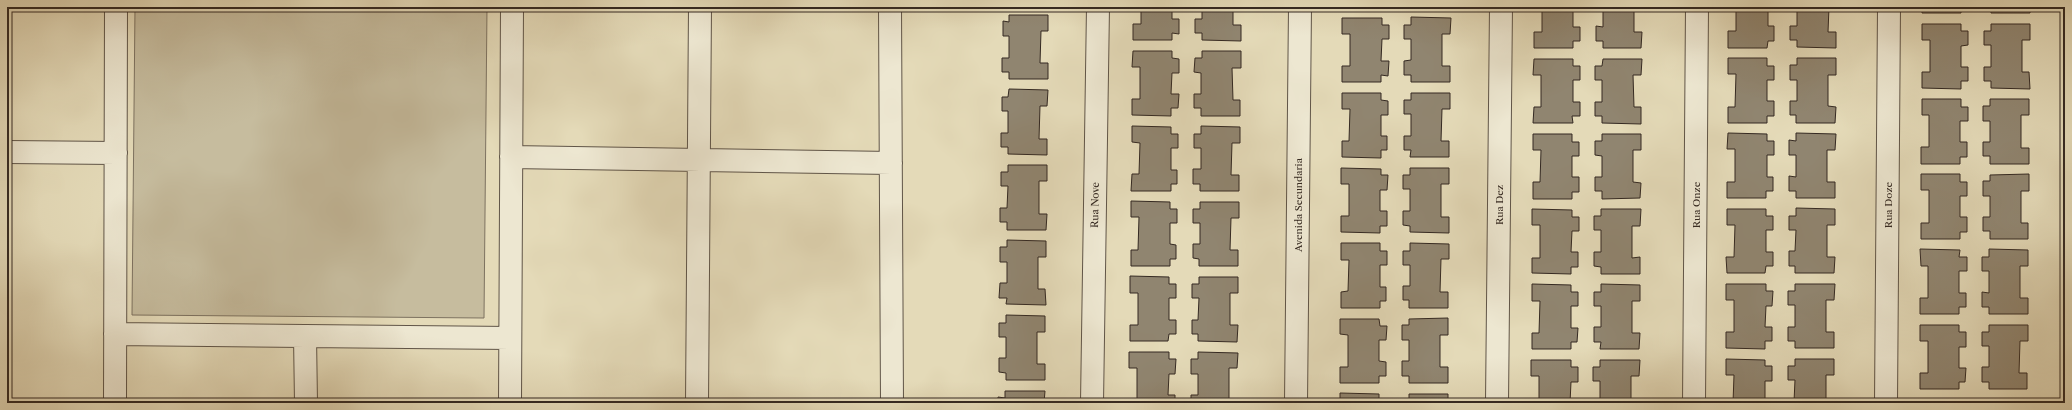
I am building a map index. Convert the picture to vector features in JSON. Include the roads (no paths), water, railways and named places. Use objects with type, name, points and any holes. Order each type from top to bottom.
[{"type":"street","points":[[115,403],[116,7]]},
{"type":"street","points":[[510,403],[512,7]]},
{"type":"street","points":[[697,403],[700,7]]},
{"type":"street","points":[[890,7],[892,403]]},
{"type":"street","name":"Rua Nove","points":[[1092,403],[1098,7]]},
{"type":"street","name":"Avenida Secundaria","points":[[1296,403],[1300,7]]},
{"type":"street","name":"Rua Dez","points":[[1497,403],[1501,7]]},
{"type":"street","name":"Rua Onze","points":[[1694,403],[1697,7]]},
{"type":"street","name":"Rua Doze","points":[[1886,403],[1890,7]]},
{"type":"street","points":[[7,152],[116,153]]},
{"type":"street","points":[[511,157],[890,163]]},
{"type":"street","points":[[115,334],[510,338]]},
{"type":"street","points":[[305,336],[306,403]]}]
